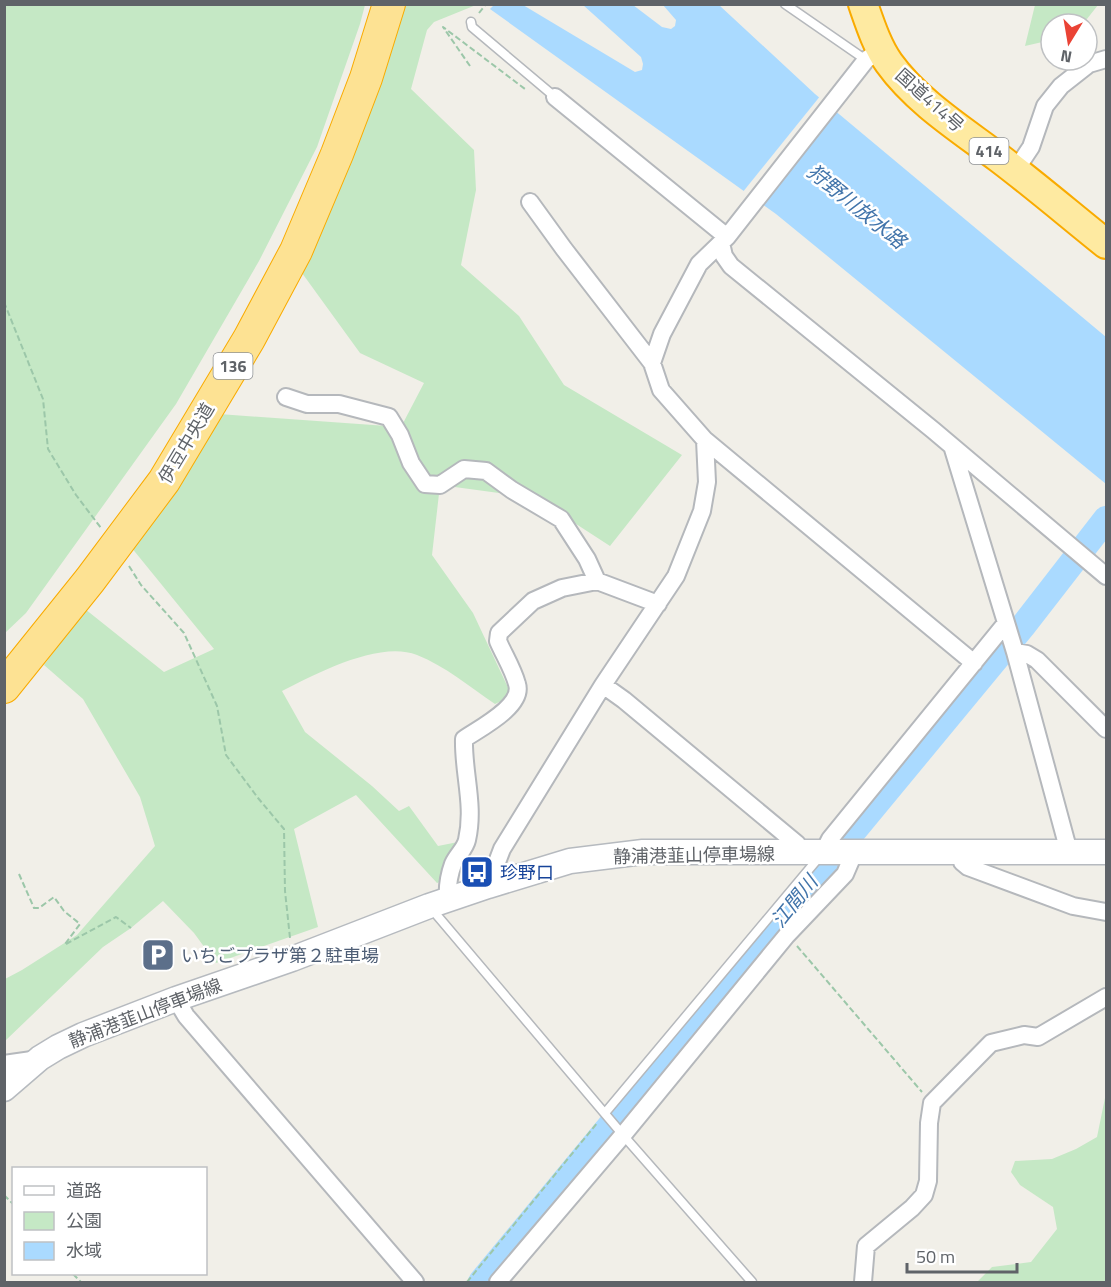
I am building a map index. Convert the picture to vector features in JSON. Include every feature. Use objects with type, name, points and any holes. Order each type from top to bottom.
[{"type":"highway","name":"伊豆中央道","points":[[4,672],[86,571],[143,494],[248,326],[290,246],[329,151],[358,75],[380,4]]},
{"type":"highway","name":"伊豆中央道","points":[[4,687],[90,580],[164,481],[249,339],[296,251],[333,165],[366,78],[389,4]]},
{"type":"highway","name":"国道414号","points":[[863,4],[868,61],[889,63],[921,97],[1107,244]]},
{"type":"main road","name":"静浦港韮山停車場線","points":[[4,1089],[40,1058],[83,1035],[438,903],[570,861],[643,852],[1107,852]]},
{"type":"street","points":[[1015,171],[1031,147],[1046,106],[1061,86],[1089,64],[1107,59]]},
{"type":"street","points":[[652,363],[662,334],[699,264],[727,236],[868,61]]},
{"type":"street","points":[[555,97],[727,236]]},
{"type":"street","points":[[531,202],[564,249],[652,363],[661,390],[705,440],[974,663]]},
{"type":"street","points":[[727,236],[724,256],[730,266],[1074,546],[1107,576]]},
{"type":"street","points":[[286,397],[307,404],[339,404],[389,417],[400,435],[411,464],[425,484],[440,485],[464,469],[486,471],[512,490],[561,519],[587,559],[597,581]]},
{"type":"street","points":[[488,886],[502,849],[603,685],[676,576],[702,511],[707,482],[705,440]]},
{"type":"street","points":[[953,449],[1015,652],[1069,852]]},
{"type":"street","points":[[438,903],[447,888],[453,863],[467,843],[471,811],[464,739],[503,712],[517,699],[518,686],[498,640],[499,633],[533,601],[562,588],[597,581],[658,604]]},
{"type":"street","points":[[498,1282],[787,935],[845,874],[831,853],[830,839],[1006,626]]},
{"type":"street","points":[[1015,652],[1027,654],[1037,660],[1107,729]]},
{"type":"street","points":[[603,685],[797,844],[831,853]]},
{"type":"street","points":[[962,852],[963,862],[968,867],[1073,906],[1107,912]]},
{"type":"street","points":[[863,1282],[866,1246],[912,1208],[924,1195],[928,1181],[929,1123],[932,1103],[992,1043],[1024,1035],[1038,1037],[1107,997]]},
{"type":"street","points":[[176,999],[186,1016],[415,1282]]},
{"type":"street","points":[[4,1064],[40,1058]]},
{"type":"lane","points":[[785,4],[868,61]]},
{"type":"lane","points":[[471,22],[472,27],[555,97]]},
{"type":"lane","points":[[607,1115],[831,853]]},
{"type":"lane","points":[[438,903],[621,1132],[752,1282]]},
{"type":"path","points":[[470,66],[443,27],[538,98],[555,97]]},
{"type":"path","points":[[4,302],[43,399],[48,449],[76,495],[101,528]]},
{"type":"path","points":[[126,562],[141,585],[184,633],[217,706],[226,755],[284,829],[285,891],[292,959]]},
{"type":"path","points":[[19,874],[34,908],[39,908],[54,897],[64,911],[80,924],[65,944],[116,917],[131,928]]},
{"type":"path","points":[[787,935],[932,1103]]},
{"type":"path","points":[[467,1282],[607,1115]]},
{"type":"green space","points":[[5,4],[365,5],[317,147],[259,261],[176,404],[26,613],[5,633]]},
{"type":"green space","points":[[1035,4],[1098,5],[1092,12],[1039,12],[1039,43],[1025,46]]},
{"type":"green space","points":[[401,5],[476,5],[434,22],[427,30],[411,89],[474,150],[476,190],[461,265],[519,316],[564,385],[682,455],[610,546],[536,498],[440,485],[432,555],[473,613],[512,696],[495,704],[437,665],[417,655],[402,652],[367,655],[348,661],[282,691],[305,732],[399,811],[409,806],[438,846],[458,842],[442,881],[437,883],[356,795],[294,829],[318,927],[216,963],[194,933],[163,901],[131,928],[103,947],[5,1041],[5,979],[77,935],[155,846],[140,797],[83,699],[44,665],[85,609],[164,672],[214,649],[131,547],[219,414],[401,427],[424,383],[360,353],[302,273]]},
{"type":"green space","points":[[1106,1093],[1106,1282],[977,1282],[992,1267],[1031,1262],[1057,1229],[1053,1207],[1020,1185],[1011,1172],[1015,1161],[1052,1159],[1097,1137]]},
{"type":"water","name":"狩野川放水路","points":[[494,5],[523,5],[635,72],[642,70],[641,57],[583,5],[633,5],[662,27],[671,29],[675,26],[676,20],[663,5],[719,5],[815,94],[1106,337],[1106,484],[776,214],[490,9]]},
{"type":"pier","points":[[821,95],[838,108],[758,205],[742,193]]},
{"type":"waterway","name":"江間川","points":[[481,1282],[1023,626],[1106,519]]},
{"type":"place","name":"珍野口","points":[[477,872]]},
{"type":"place","name":"いちごプラザ第２駐車場","points":[[158,955]]}]
